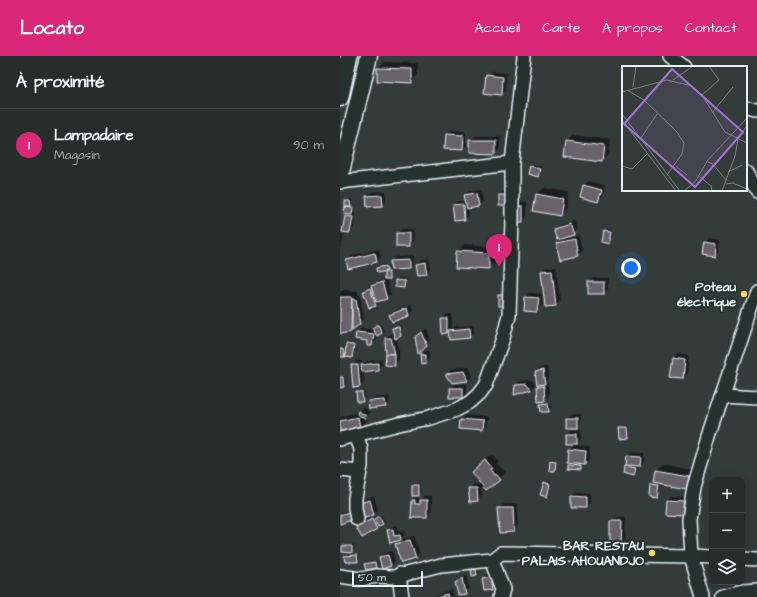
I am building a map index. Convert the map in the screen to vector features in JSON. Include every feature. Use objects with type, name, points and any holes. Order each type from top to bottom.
[{"type":"main road","points":[[340,98],[349,56]]},
{"type":"main road","points":[[340,176],[369,56]]},
{"type":"street","points":[[340,439],[429,418],[457,409],[470,402],[486,385],[504,338],[509,316],[512,163],[524,56]]},
{"type":"street","points":[[670,56],[683,66]]},
{"type":"street","points":[[747,108],[757,111]]},
{"type":"street","points":[[340,182],[512,163]]},
{"type":"street","points":[[747,173],[757,192]]},
{"type":"street","points":[[703,597],[691,556],[689,519],[694,488],[757,291]]},
{"type":"street","points":[[723,395],[757,396]]},
{"type":"street","points":[[356,435],[362,449],[361,466],[355,498],[357,519]]},
{"type":"street","points":[[340,470],[359,472]]},
{"type":"street","points":[[340,576],[361,579],[377,576],[394,576],[441,565],[492,560],[500,553],[709,557]]},
{"type":"street","points":[[745,559],[757,560]]},
{"type":"street","points":[[492,560],[502,589],[501,597]]},
{"type":"street","points":[[400,574],[402,597]]},
{"type":"street","points":[[723,597],[742,592],[757,591]]},
{"type":"building","points":[[377,68],[412,69],[412,83],[377,81]]},
{"type":"building","points":[[486,75],[503,77],[502,95],[484,93]]},
{"type":"building","points":[[444,135],[463,136],[462,151],[443,150]]},
{"type":"building","points":[[469,140],[496,140],[496,154],[469,153]]},
{"type":"building","points":[[566,141],[604,146],[602,162],[564,157]]},
{"type":"building","points":[[529,166],[540,169],[538,177],[527,174]]},
{"type":"building","points":[[583,185],[602,190],[598,202],[580,197]]},
{"type":"building","points":[[477,193],[479,206],[467,208],[464,195]]},
{"type":"building","points":[[536,194],[563,199],[560,216],[533,211]]},
{"type":"building","points":[[382,195],[383,206],[367,207],[366,196]]},
{"type":"building","points":[[498,195],[509,195],[509,206],[498,206]]},
{"type":"building","points":[[345,201],[350,201],[351,207],[345,207]]},
{"type":"building","points":[[464,204],[465,220],[455,221],[453,205]]},
{"type":"building","points":[[513,206],[523,206],[523,222],[514,222]]},
{"type":"building","points":[[345,207],[353,208],[352,215],[344,214]]},
{"type":"building","points":[[345,216],[353,217],[350,233],[342,232]]},
{"type":"building","points":[[570,224],[574,235],[557,240],[553,229]]},
{"type":"building","points":[[603,231],[610,232],[608,244],[601,242]]},
{"type":"building","points":[[396,233],[409,233],[409,247],[396,247]]},
{"type":"building","points":[[575,239],[578,256],[560,260],[556,243]]},
{"type":"building","points":[[704,242],[716,244],[715,256],[702,254]]},
{"type":"building","points":[[457,251],[489,253],[489,269],[456,267]]},
{"type":"building","points":[[375,253],[377,262],[348,269],[346,260]]},
{"type":"building","points":[[409,260],[409,269],[391,270],[390,261]]},
{"type":"building","points":[[425,263],[427,275],[417,276],[415,265]]},
{"type":"building","points":[[386,266],[387,271],[377,273],[376,268]]},
{"type":"building","points":[[552,270],[556,306],[545,307],[541,271]]},
{"type":"building","points":[[384,272],[389,272],[389,280],[384,280]]},
{"type":"building","points":[[395,280],[405,281],[404,288],[395,287]]},
{"type":"building","points":[[382,282],[387,299],[376,302],[371,286]]},
{"type":"building","points":[[588,282],[604,282],[604,294],[588,294]]},
{"type":"building","points":[[370,288],[376,306],[369,308],[363,291]]},
{"type":"building","points":[[498,295],[507,295],[507,306],[498,306]]},
{"type":"building","points":[[340,297],[352,297],[351,332],[340,334]]},
{"type":"building","points":[[525,297],[539,298],[537,312],[524,311]]},
{"type":"building","points":[[352,299],[356,299],[360,324],[352,330]]},
{"type":"building","points":[[407,308],[409,316],[392,322],[389,315]]},
{"type":"building","points":[[442,318],[449,318],[449,334],[443,335]]},
{"type":"building","points":[[378,324],[382,333],[377,336],[372,328]]},
{"type":"building","points":[[399,327],[401,336],[395,339],[392,328]]},
{"type":"building","points":[[469,329],[470,338],[451,340],[450,331]]},
{"type":"building","points":[[356,332],[374,334],[372,346],[367,346],[367,341],[355,339]]},
{"type":"building","points":[[421,332],[427,346],[418,354],[415,337]]},
{"type":"building","points":[[385,338],[391,338],[395,354],[386,354]]},
{"type":"building","points":[[346,344],[354,345],[352,358],[345,357]]},
{"type":"building","points":[[340,349],[343,349],[345,357],[340,357]]},
{"type":"building","points":[[386,354],[395,354],[395,366],[385,365]]},
{"type":"building","points":[[420,354],[426,354],[426,363],[421,364]]},
{"type":"building","points":[[673,358],[685,360],[683,379],[670,378]]},
{"type":"building","points":[[378,363],[378,370],[362,372],[361,365]]},
{"type":"building","points":[[351,365],[358,365],[360,387],[353,388]]},
{"type":"building","points":[[543,370],[545,384],[537,385],[535,372]]},
{"type":"building","points":[[463,372],[467,381],[452,383],[446,374]]},
{"type":"building","points":[[340,377],[343,377],[344,387],[340,388]]},
{"type":"building","points":[[527,384],[532,390],[514,395],[515,385]]},
{"type":"building","points":[[537,386],[544,386],[545,401],[538,402]]},
{"type":"building","points":[[449,388],[463,388],[463,397],[449,397]]},
{"type":"building","points":[[356,392],[362,392],[363,402],[357,402]]},
{"type":"building","points":[[385,400],[386,407],[369,409],[368,401]]},
{"type":"building","points":[[548,403],[549,412],[541,412],[540,404]]},
{"type":"building","points":[[358,411],[366,416],[365,419],[357,414]]},
{"type":"building","points":[[358,417],[360,428],[340,433],[340,421]]},
{"type":"building","points":[[566,418],[578,418],[578,428],[566,428]]},
{"type":"building","points":[[461,419],[483,421],[482,431],[460,429]]},
{"type":"building","points":[[618,428],[627,428],[628,438],[619,439]]},
{"type":"building","points":[[566,434],[577,434],[577,444],[566,444]]},
{"type":"building","points":[[568,449],[586,451],[585,465],[567,463]]},
{"type":"building","points":[[626,456],[641,457],[640,467],[625,466]]},
{"type":"building","points":[[485,460],[492,469],[490,470],[494,476],[496,475],[500,480],[486,491],[471,472]]},
{"type":"building","points":[[550,461],[556,462],[555,471],[549,471]]},
{"type":"building","points":[[568,465],[581,466],[581,470],[568,469]]},
{"type":"building","points":[[624,467],[635,469],[633,477],[623,474]]},
{"type":"building","points":[[655,470],[689,476],[687,489],[653,483]]},
{"type":"building","points":[[544,482],[550,484],[547,497],[540,495]]},
{"type":"building","points":[[412,485],[419,485],[419,496],[412,496]]},
{"type":"building","points":[[650,485],[659,486],[657,498],[649,497]]},
{"type":"building","points":[[468,488],[477,488],[478,501],[470,502]]},
{"type":"building","points":[[571,496],[586,497],[586,508],[571,508]]},
{"type":"building","points":[[370,500],[374,515],[364,518],[359,503]]},
{"type":"building","points":[[412,500],[415,500],[415,504],[420,504],[420,500],[427,500],[427,518],[411,518]]},
{"type":"building","points":[[666,500],[684,501],[683,514],[665,513]]},
{"type":"building","points":[[498,508],[513,508],[514,532],[500,533]]},
{"type":"building","points":[[349,512],[351,520],[340,524],[340,515]]},
{"type":"building","points":[[379,516],[383,524],[378,527],[374,519]]},
{"type":"building","points":[[372,519],[377,529],[362,538],[356,528]]},
{"type":"building","points":[[610,521],[622,521],[621,546],[610,545]]},
{"type":"building","points":[[393,529],[394,536],[400,535],[401,540],[390,543],[387,530]]},
{"type":"building","points":[[410,540],[416,559],[401,563],[395,544]]},
{"type":"building","points":[[342,546],[352,546],[352,553],[342,552]]},
{"type":"building","points":[[357,555],[358,562],[345,562],[344,556]]},
{"type":"building","points":[[388,555],[391,566],[382,569],[379,557]]},
{"type":"building","points":[[375,562],[376,568],[366,570],[364,564]]},
{"type":"building","points":[[476,569],[477,576],[472,577],[471,570]]},
{"type":"building","points":[[491,577],[493,590],[484,591],[482,579]]},
{"type":"building","points":[[462,578],[465,594],[458,595],[455,582]]},
{"type":"building","points":[[448,593],[449,597],[434,597]]},
{"type":"place","name":"Lampadaire","points":[[499,267]]},
{"type":"place","name":"Poteau électrique","points":[[744,294]]},
{"type":"place","name":"BAR RESTAU PALAIS AHOUANDJO","points":[[652,553]]}]
